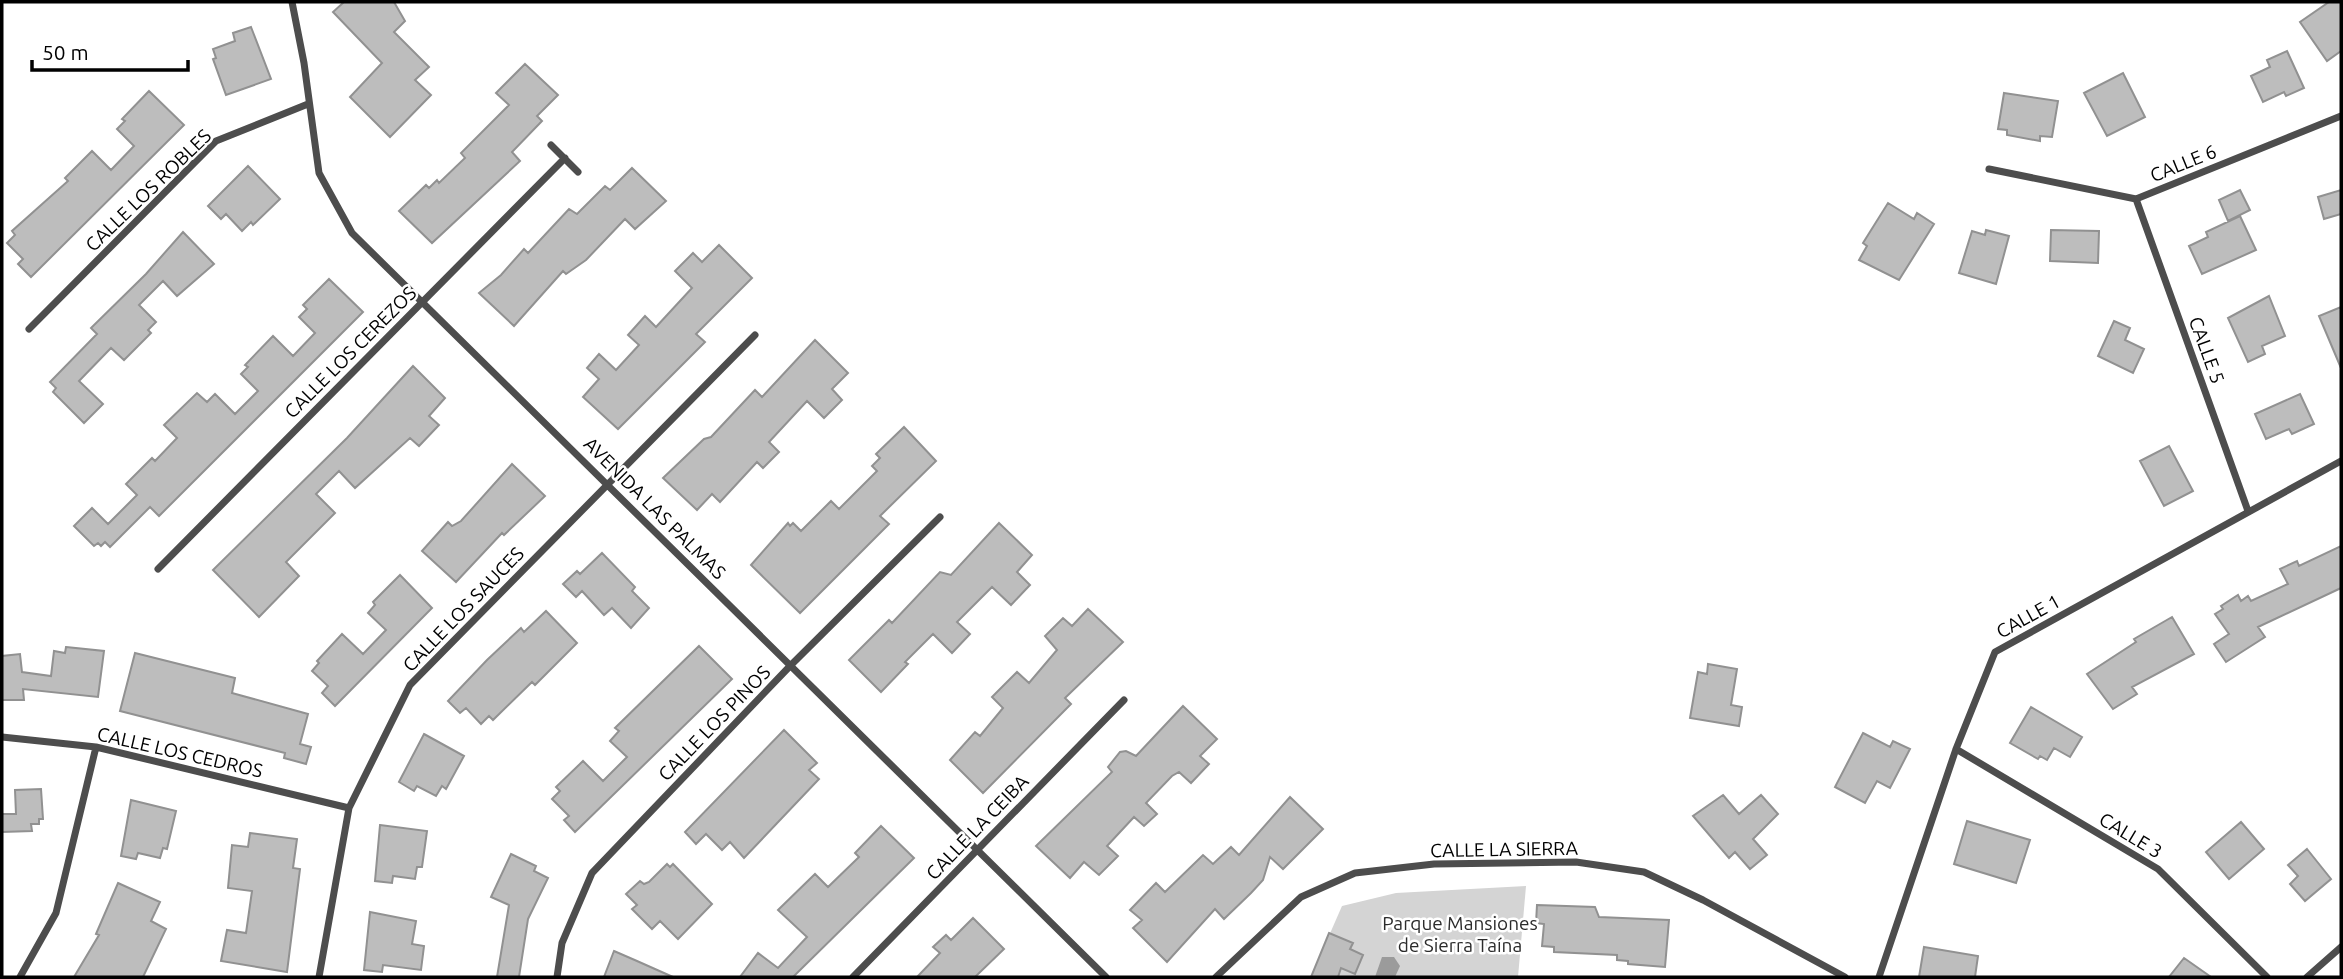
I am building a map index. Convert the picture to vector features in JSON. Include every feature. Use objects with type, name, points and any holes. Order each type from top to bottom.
[{"type":"street","name":"AVENIDA LAS PALMAS","points":[[292,2],[304,63],[319,173],[352,233],[1106,977]]},
{"type":"street","name":"CALLE LOS ROBLES","points":[[29,329],[216,141],[308,104]]},
{"type":"street","name":"CALLE 6","points":[[1989,169],[2136,200],[2341,116]]},
{"type":"street","points":[[551,145],[578,172]]},
{"type":"street","name":"CALLE LOS CEREZOS","points":[[158,569],[565,158]]},
{"type":"street","name":"CALLE 5","points":[[2136,200],[2248,511]]},
{"type":"street","name":"CALLE LOS SAUCES","points":[[320,977],[349,808],[410,685],[755,335]]},
{"type":"street","name":"CALLE 1","points":[[1879,977],[1956,749],[1995,652],[2341,461]]},
{"type":"street","name":"CALLE LOS PINOS","points":[[557,977],[562,943],[592,873],[791,665],[940,517]]},
{"type":"street","name":"CALLE LA CEIBA","points":[[853,977],[1124,700]]},
{"type":"street","name":"CALLE LOS CEDROS","points":[[2,737],[96,747],[349,808]]},
{"type":"street","points":[[20,977],[56,913],[96,747]]},
{"type":"street","name":"CALLE 3","points":[[1956,749],[2158,869],[2267,977]]},
{"type":"street","name":"CALLE LA SIERRA","points":[[1216,977],[1301,897],[1355,873],[1434,864],[1576,862],[1644,873],[1703,900],[1845,977]]},
{"type":"street","points":[[2307,977],[2341,947]]},
{"type":"green space","name":"Parque Mansiones de Sierra Taína","points":[[1526,886],[1518,977],[1311,977],[1342,906],[1396,893]]},
{"type":"shaded area","points":[[1382,957],[1394,957],[1400,966],[1395,977],[1375,977]]},
{"type":"building","points":[[344,2],[394,2],[405,21],[394,32],[429,67],[415,80],[431,95],[390,137],[350,97],[382,63],[333,12]]},
{"type":"building","points":[[2329,2],[2341,2],[2341,51],[2327,61],[2300,22]]},
{"type":"building","points":[[251,27],[271,79],[226,95],[213,59],[216,58],[213,49],[235,41],[233,33]]},
{"type":"building","points":[[2287,51],[2304,88],[2286,96],[2284,92],[2263,102],[2251,76],[2270,67],[2267,60]]},
{"type":"building","points":[[525,64],[558,95],[537,116],[542,121],[512,152],[520,161],[432,243],[399,211],[426,185],[429,188],[437,180],[439,183],[465,158],[461,153],[509,105],[496,93]]},
{"type":"building","points":[[2123,73],[2145,117],[2107,136],[2084,93]]},
{"type":"building","points":[[149,91],[184,125],[31,277],[18,264],[23,259],[7,243],[15,235],[12,231],[68,181],[65,178],[92,151],[111,170],[134,146],[117,129],[125,121],[122,119]]},
{"type":"building","points":[[2004,93],[2058,101],[2052,137],[2040,136],[2040,141],[2007,135],[2007,130],[1998,129]]},
{"type":"building","points":[[248,166],[280,199],[253,225],[251,222],[242,231],[226,214],[221,219],[208,206]]},
{"type":"building","points":[[632,168],[666,201],[635,229],[625,219],[586,260],[566,274],[563,271],[514,326],[479,293],[501,275],[524,249],[528,253],[569,209],[577,214],[605,186],[610,190]]},
{"type":"building","points":[[2240,190],[2250,210],[2228,221],[2219,200]]},
{"type":"building","points":[[2341,190],[2341,214],[2324,219],[2318,197]]},
{"type":"building","points":[[1888,203],[1914,219],[1917,213],[1934,224],[1899,280],[1859,260],[1867,246],[1863,243]]},
{"type":"building","points":[[2240,216],[2256,250],[2202,274],[2189,246],[2208,237],[2206,232]]},
{"type":"building","points":[[1986,230],[2009,236],[1996,284],[1959,273],[1972,231],[1985,235]]},
{"type":"building","points":[[2051,230],[2099,231],[2098,263],[2050,261]]},
{"type":"building","points":[[183,232],[214,264],[177,296],[163,281],[139,305],[156,322],[148,330],[151,333],[124,360],[111,348],[79,381],[103,404],[84,423],[53,392],[56,388],[50,382],[97,334],[91,328],[146,274]]},
{"type":"building","points":[[719,245],[752,278],[696,334],[705,342],[618,429],[583,397],[599,379],[587,368],[599,354],[616,370],[639,345],[628,335],[645,316],[656,327],[692,288],[675,271],[693,253],[702,262]]},
{"type":"building","points":[[329,279],[363,312],[159,516],[150,507],[110,547],[105,542],[101,546],[98,543],[94,546],[74,526],[92,508],[108,524],[137,495],[126,484],[152,458],[155,461],[177,438],[164,425],[197,393],[207,402],[215,394],[235,414],[258,391],[241,374],[248,367],[245,365],[273,336],[293,356],[315,333],[299,317],[307,309],[303,305]]},
{"type":"building","points":[[2269,296],[2285,336],[2262,346],[2265,354],[2248,362],[2228,318]]},
{"type":"building","points":[[2341,307],[2341,368],[2319,316]]},
{"type":"building","points":[[2114,321],[2130,328],[2125,340],[2144,349],[2133,373],[2098,356]]},
{"type":"building","points":[[815,340],[848,373],[832,389],[842,400],[824,418],[807,401],[769,442],[779,452],[763,468],[757,462],[720,502],[712,494],[697,510],[663,478],[704,439],[711,437],[755,390],[762,397]]},
{"type":"building","points":[[413,366],[445,398],[429,416],[439,425],[419,446],[410,438],[355,488],[339,471],[316,494],[335,513],[286,562],[299,576],[259,617],[213,570],[347,438]]},
{"type":"building","points":[[2300,394],[2314,424],[2292,434],[2289,429],[2266,439],[2255,414]]},
{"type":"building","points":[[904,427],[936,461],[880,516],[889,524],[800,613],[751,565],[788,523],[790,526],[793,523],[801,531],[831,501],[839,509],[877,471],[872,466],[880,458],[876,454]]},
{"type":"building","points":[[2169,446],[2193,491],[2164,506],[2140,461]]},
{"type":"building","points":[[512,464],[545,496],[504,535],[502,533],[456,582],[422,551],[448,522],[452,526],[461,521]]},
{"type":"building","points":[[999,523],[1032,555],[1017,572],[1030,585],[1011,605],[992,587],[957,622],[970,634],[952,653],[933,634],[905,662],[908,664],[881,692],[849,660],[889,620],[892,623],[940,572],[951,575]]},
{"type":"building","points":[[2341,546],[2341,588],[2258,627],[2265,637],[2226,662],[2214,644],[2229,634],[2215,614],[2223,609],[2221,606],[2238,595],[2241,601],[2248,596],[2251,601],[2288,584],[2280,569],[2297,561],[2299,566]]},
{"type":"building","points":[[602,553],[635,587],[632,591],[649,608],[631,628],[612,608],[604,615],[582,591],[576,597],[563,584],[577,571],[580,574]]},
{"type":"building","points":[[400,575],[432,608],[335,706],[322,693],[328,686],[312,671],[319,663],[317,661],[342,634],[363,654],[386,630],[368,613],[375,605],[373,602]]},
{"type":"building","points":[[1088,609],[1123,642],[1065,698],[1071,704],[983,793],[950,760],[975,732],[980,736],[1003,708],[992,697],[1017,672],[1029,683],[1057,650],[1045,636],[1063,618],[1072,626]]},
{"type":"building","points":[[546,611],[577,643],[535,685],[532,682],[493,720],[489,716],[481,724],[466,708],[460,713],[448,701],[521,628],[524,632]]},
{"type":"building","points":[[2172,617],[2194,654],[2132,687],[2137,694],[2113,709],[2087,674],[2136,642],[2134,639]]},
{"type":"building","points":[[699,646],[732,679],[575,832],[564,820],[569,816],[552,799],[560,791],[556,787],[583,761],[603,781],[627,757],[610,741],[619,731],[615,728]]},
{"type":"building","points":[[66,647],[104,651],[98,697],[23,689],[24,700],[2,700],[2,656],[20,654],[22,672],[51,676],[54,651],[65,653]]},
{"type":"building","points":[[135,653],[235,678],[232,693],[308,714],[300,744],[311,747],[306,764],[284,758],[285,753],[120,711]]},
{"type":"building","points":[[1708,664],[1737,669],[1731,705],[1742,707],[1739,726],[1690,718],[1698,672],[1707,674]]},
{"type":"building","points":[[1183,706],[1217,739],[1200,756],[1209,764],[1191,783],[1179,772],[1172,776],[1146,803],[1157,814],[1144,826],[1134,817],[1107,846],[1118,856],[1099,875],[1084,862],[1070,878],[1036,846],[1112,772],[1108,767],[1120,752],[1126,751],[1136,756]]},
{"type":"building","points":[[2031,707],[2082,737],[2070,757],[2054,748],[2047,760],[2040,756],[2038,759],[2010,743]]},
{"type":"building","points":[[784,730],[817,763],[809,770],[819,779],[744,858],[730,842],[722,850],[706,834],[696,844],[685,832]]},
{"type":"building","points":[[1863,733],[1890,747],[1893,741],[1910,749],[1890,788],[1877,781],[1865,803],[1835,787]]},
{"type":"building","points":[[424,734],[464,756],[446,789],[442,786],[436,796],[417,786],[414,791],[399,782]]},
{"type":"building","points":[[41,789],[43,819],[39,819],[39,824],[31,824],[32,831],[2,832],[2,814],[16,814],[15,790]]},
{"type":"building","points":[[1723,795],[1739,814],[1761,795],[1778,814],[1753,839],[1767,855],[1750,869],[1735,852],[1729,858],[1693,816]]},
{"type":"building","points":[[1290,797],[1323,829],[1283,869],[1270,857],[1263,880],[1251,893],[1224,919],[1215,909],[1167,962],[1133,928],[1142,920],[1130,910],[1156,883],[1165,892],[1203,855],[1213,864],[1231,847],[1239,855]]},
{"type":"building","points":[[131,800],[176,811],[167,849],[163,848],[160,858],[138,853],[136,859],[121,856]]},
{"type":"building","points":[[1967,821],[2030,840],[2016,883],[1954,864]]},
{"type":"building","points":[[2241,822],[2264,849],[2229,879],[2206,852]]},
{"type":"building","points":[[380,825],[427,831],[422,867],[417,867],[415,879],[393,876],[392,883],[375,881]]},
{"type":"building","points":[[881,826],[914,858],[793,977],[740,977],[758,953],[778,968],[807,937],[778,910],[815,874],[828,887],[859,857],[855,853]]},
{"type":"building","points":[[250,833],[297,839],[293,868],[300,869],[287,972],[221,961],[227,930],[246,933],[252,891],[228,888],[232,845],[248,847]]},
{"type":"building","points":[[2307,849],[2331,879],[2305,901],[2290,884],[2298,876],[2288,865]]},
{"type":"building","points":[[511,854],[536,866],[534,871],[548,878],[528,919],[519,977],[497,977],[509,905],[491,897]]},
{"type":"building","points":[[667,864],[670,867],[673,864],[712,904],[678,939],[660,921],[652,929],[632,909],[637,905],[626,894],[640,881],[644,884],[649,882]]},
{"type":"building","points":[[118,883],[160,902],[151,921],[166,929],[143,977],[74,977],[99,935],[96,934]]},
{"type":"building","points":[[1537,905],[1595,907],[1599,917],[1669,920],[1665,967],[1628,964],[1628,961],[1617,960],[1617,955],[1554,952],[1554,947],[1542,946],[1544,924],[1536,923]]},
{"type":"building","points":[[370,912],[416,921],[412,944],[424,946],[421,970],[383,965],[382,972],[364,970]]},
{"type":"building","points":[[973,918],[1004,949],[975,977],[917,977],[940,953],[933,947],[946,935],[951,940]]},
{"type":"building","points":[[1329,933],[1353,943],[1350,949],[1363,955],[1355,974],[1341,968],[1338,977],[1311,977]]},
{"type":"building","points":[[1924,947],[1978,956],[1975,977],[1919,977]]},
{"type":"building","points":[[614,951],[637,961],[673,977],[604,977]]},
{"type":"building","points":[[2184,958],[2211,977],[2169,977]]}]
